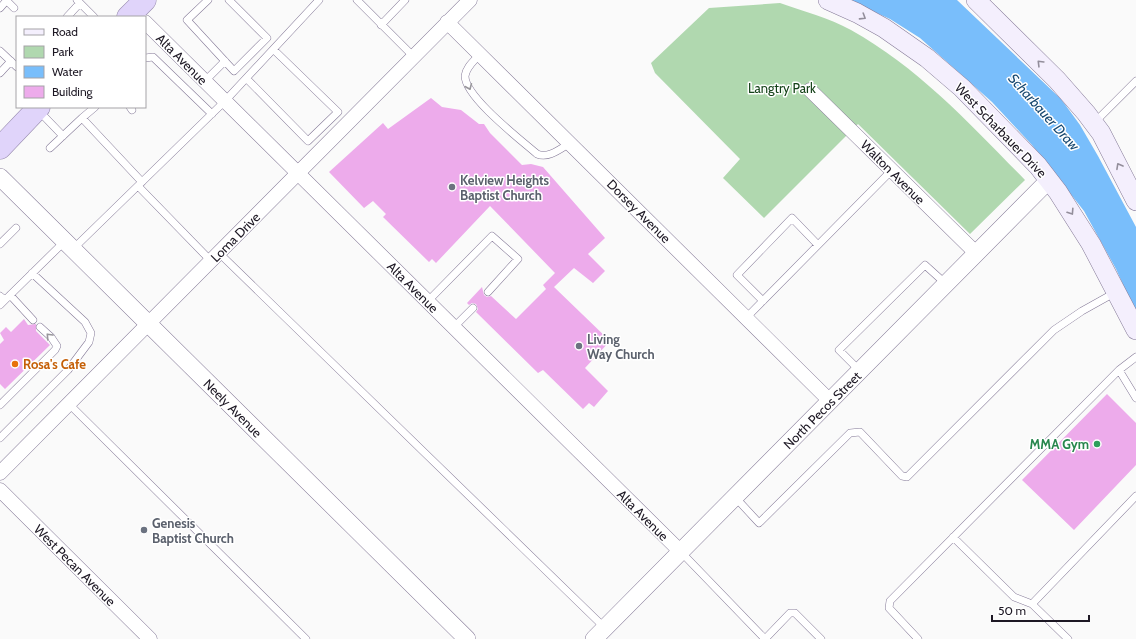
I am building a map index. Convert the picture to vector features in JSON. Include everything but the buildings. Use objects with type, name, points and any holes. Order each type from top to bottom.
[{"type":"highway","points":[[0,148],[38,108]]},
{"type":"main road","name":"West Scharbauer Drive","points":[[828,0],[857,13],[880,26],[927,58],[962,88],[1038,166],[1049,180],[1091,244],[1117,291],[1136,330]]},
{"type":"main road","points":[[976,0],[1057,80],[1093,124],[1114,156],[1136,201]]},
{"type":"street","name":"Loma Drive","points":[[0,474],[470,0]]},
{"type":"street","name":"Alta Avenue","points":[[146,21],[204,81],[681,552]]},
{"type":"street","name":"Dorsey Avenue","points":[[447,22],[830,401]]},
{"type":"street","name":"Walton Avenue","points":[[810,90],[976,254]]},
{"type":"street","name":"Neely Avenue","points":[[0,177],[467,639]]},
{"type":"street","name":"North Pecos Street","points":[[600,633],[1049,180]]},
{"type":"street","name":"West Pecan Avenue","points":[[0,490],[150,639]]},
{"type":"lane","points":[[0,8],[7,0],[14,8]]},
{"type":"lane","points":[[206,1],[187,20],[234,71],[267,38],[229,0]]},
{"type":"lane","points":[[2,300],[10,295],[32,273],[69,245],[140,184],[247,79],[319,0]]},
{"type":"lane","points":[[357,0],[413,56]]},
{"type":"lane","points":[[381,25],[405,0]]},
{"type":"lane","points":[[68,16],[79,1],[93,16]]},
{"type":"lane","points":[[247,79],[308,141],[338,112],[274,50]]},
{"type":"lane","points":[[0,51],[16,66]]},
{"type":"lane","points":[[480,54],[467,69],[465,77],[467,85],[476,99],[537,154],[542,156],[549,154],[570,143]]},
{"type":"lane","points":[[146,58],[153,57],[212,114]]},
{"type":"lane","points":[[0,73],[11,61]]},
{"type":"lane","points":[[204,81],[225,62]]},
{"type":"lane","points":[[1093,124],[1136,81]]},
{"type":"lane","points":[[38,108],[63,136]]},
{"type":"lane","points":[[50,148],[94,108]]},
{"type":"lane","points":[[82,118],[140,184],[600,633]]},
{"type":"lane","points":[[746,318],[892,170]]},
{"type":"lane","points":[[763,301],[737,274],[792,218],[818,245]]},
{"type":"lane","points":[[0,244],[16,228]]},
{"type":"lane","points":[[428,301],[492,236],[518,259],[488,292]]},
{"type":"lane","points":[[860,371],[839,350],[925,265],[946,284]]},
{"type":"lane","points":[[0,438],[68,370],[90,342],[91,333],[85,322],[32,273]]},
{"type":"lane","points":[[735,497],[759,523],[850,433],[860,432],[902,476],[907,477],[1054,330],[1082,310],[1117,291]]},
{"type":"lane","points":[[10,295],[33,320]]},
{"type":"lane","points":[[454,327],[472,308]]},
{"type":"lane","points":[[0,405],[55,350],[57,346],[52,337],[40,327]]},
{"type":"lane","points":[[918,639],[889,608],[890,601],[1119,370],[1136,357]]},
{"type":"lane","points":[[1119,370],[1136,398]]},
{"type":"lane","points":[[69,404],[306,639]]},
{"type":"lane","points":[[1032,604],[1136,496]]},
{"type":"lane","points":[[954,537],[1014,597],[1032,604],[1068,639]]},
{"type":"lane","points":[[681,552],[765,639],[790,613],[795,613],[821,639]]},
{"type":"green space","name":"Langtry Park","points":[[780,3],[834,22],[876,45],[922,80],[964,118],[1025,180],[970,234],[858,124],[764,218],[723,178],[740,159],[655,73],[651,63],[709,8]]},
{"type":"water","name":"Scharbauer Draw","points":[[848,0],[957,0],[1061,99],[1080,125],[1136,227],[1136,313],[1116,269],[1084,211],[1032,145],[992,102],[920,38],[890,19]]},
{"type":"place","name":"Kelview Heights Baptist Church","points":[[452,187]]},
{"type":"place","name":"Living Way Church","points":[[579,346]]},
{"type":"place","name":"Rosa's Cafe","points":[[15,364]]},
{"type":"place","name":"MMA Gym","points":[[1097,444]]},
{"type":"place","name":"Genesis Baptist Church","points":[[144,530]]}]
